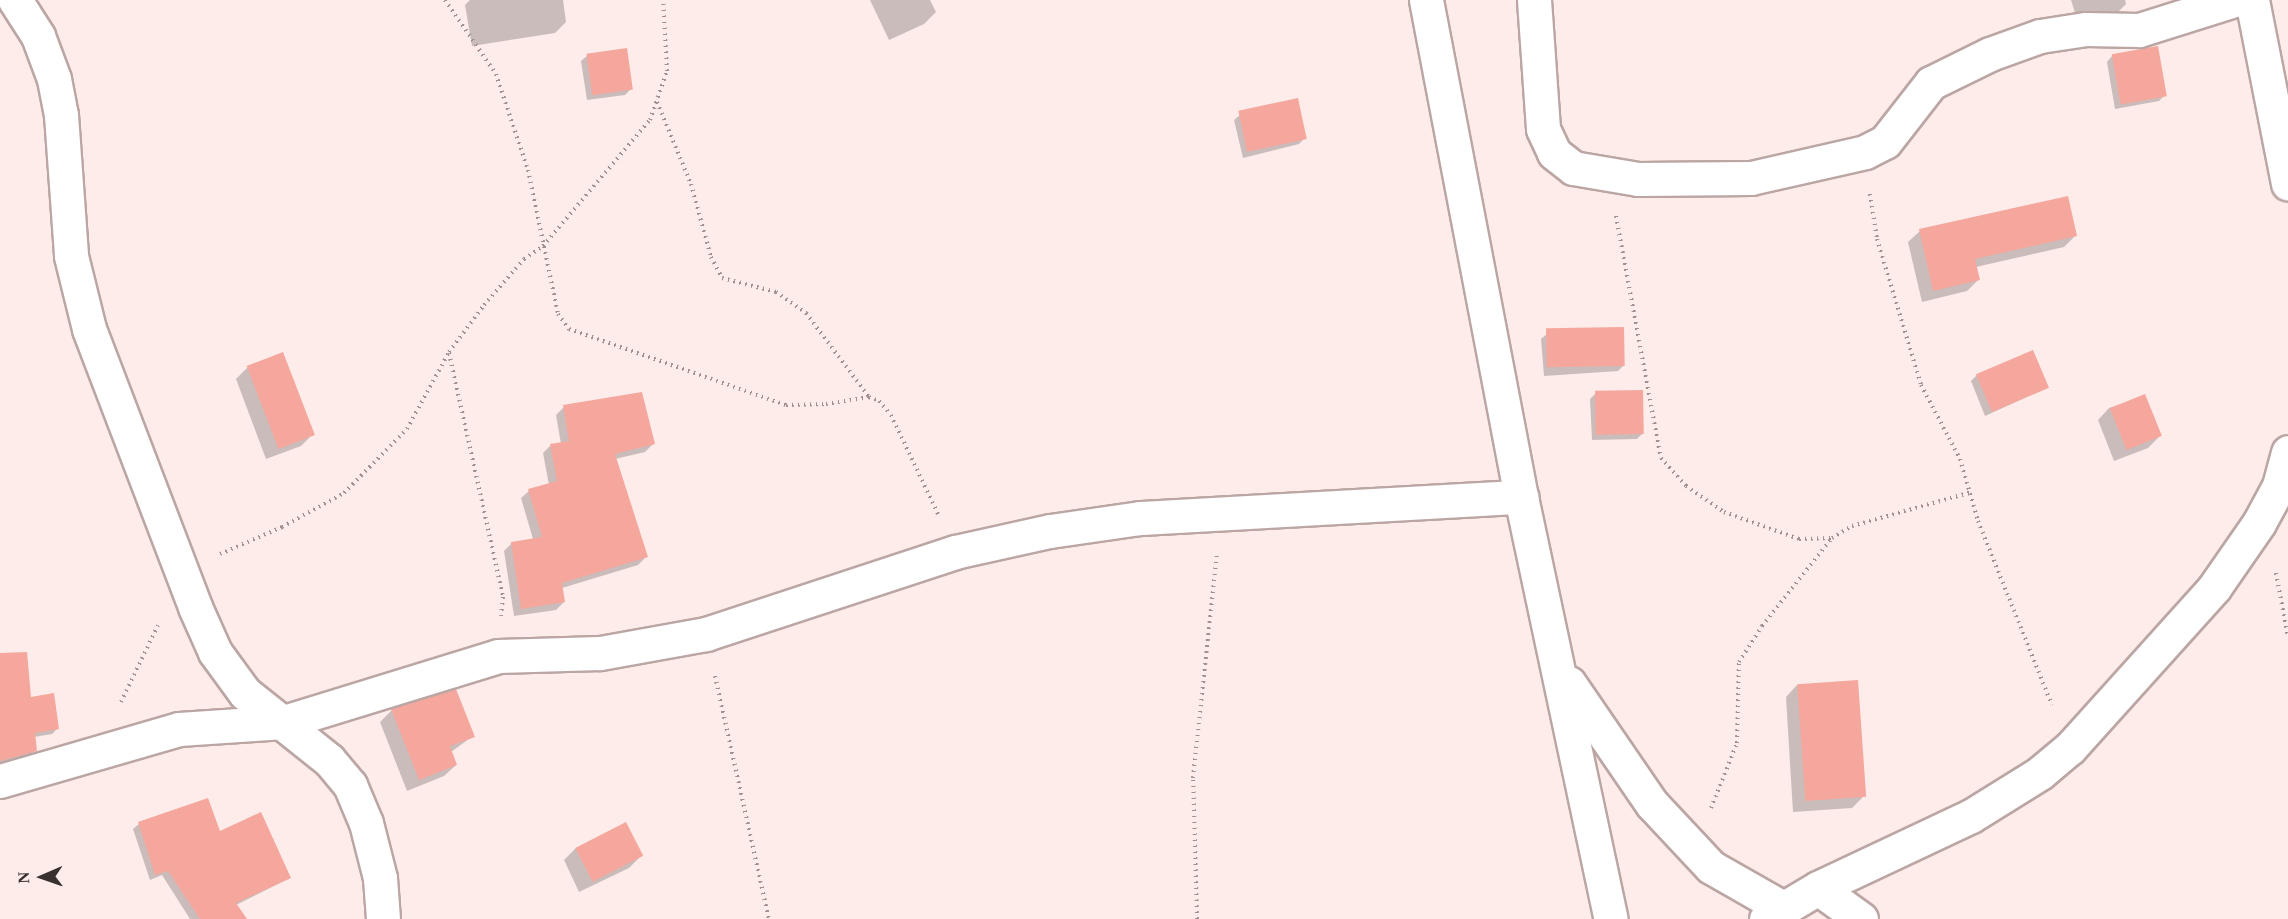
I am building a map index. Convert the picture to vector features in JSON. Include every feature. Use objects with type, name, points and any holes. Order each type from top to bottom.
[{"type":"street","points":[[15,0],[38,36],[54,79],[61,115],[70,256],[89,329],[215,652],[245,693],[329,760],[350,785],[366,823],[377,867],[383,919]]},
{"type":"street","points":[[1426,0],[1521,497],[1611,919]]},
{"type":"street","points":[[1534,0],[1543,129],[1554,153],[1573,168],[1608,176],[1751,178],[1865,152],[1885,142],[1931,84],[1990,54],[2040,36],[2086,29],[2139,30],[2235,0]]},
{"type":"street","points":[[2252,0],[2288,183]]},
{"type":"street","points":[[1556,662],[1608,745],[1652,804],[1711,867],[1775,914],[1818,888],[1971,816],[2040,773],[2070,748],[2214,588],[2259,523],[2279,486],[2288,452]]},
{"type":"street","points":[[0,781],[179,729],[284,722],[498,656],[600,653],[705,634],[956,552],[1129,520],[1521,497]]},
{"type":"street","points":[[1818,888],[1861,919]]},
{"type":"path","points":[[445,0],[496,74],[528,170],[558,314],[569,329],[786,405],[869,397],[879,401],[891,415],[956,552]]},
{"type":"path","points":[[97,754],[183,570],[282,527],[344,492],[407,429],[449,352],[524,259],[543,246],[650,120],[667,71],[663,0]]},
{"type":"path","points":[[657,101],[691,184],[711,257],[722,278],[776,291],[807,313],[869,397]]},
{"type":"path","points":[[1865,152],[1875,230],[1922,385],[1960,459],[1970,493],[2070,748]]},
{"type":"path","points":[[1608,176],[1661,458],[1686,486],[1724,512],[1799,539],[1832,537]]},
{"type":"path","points":[[449,352],[503,597],[498,656]]},
{"type":"path","points":[[1688,842],[1717,799],[1737,743],[1739,662],[1762,626],[1832,537],[1852,526],[1970,493]]},
{"type":"path","points":[[1197,919],[1193,778],[1221,513]]},
{"type":"path","points":[[2259,523],[2275,565],[2288,637]]},
{"type":"path","points":[[705,634],[769,919]]},
{"type":"building","points":[[2158,46],[2167,96],[2121,104],[2112,54]]},
{"type":"building","points":[[627,48],[633,90],[592,95],[586,54]]},
{"type":"building","points":[[1298,98],[1307,139],[1247,152],[1238,111]]},
{"type":"building","points":[[2068,196],[2077,236],[1975,259],[1980,280],[1933,291],[1919,229]]},
{"type":"building","points":[[1624,327],[1625,366],[1547,367],[1546,328]]},
{"type":"building","points":[[2033,350],[2049,388],[1992,412],[1976,374]]},
{"type":"building","points":[[283,352],[315,435],[278,449],[247,366]]},
{"type":"building","points":[[1643,390],[1644,434],[1596,435],[1595,391]]},
{"type":"building","points":[[642,392],[655,444],[615,454],[648,557],[562,583],[565,602],[521,609],[511,542],[542,537],[528,489],[557,481],[550,444],[569,441],[563,405]]},
{"type":"building","points":[[2145,394],[2162,436],[2127,450],[2110,408]]},
{"type":"building","points":[[27,652],[31,697],[54,693],[59,729],[35,733],[37,751],[0,761],[0,653]]},
{"type":"building","points":[[1858,680],[1866,797],[1805,801],[1797,684]]},
{"type":"building","points":[[456,689],[475,737],[450,746],[457,765],[419,780],[391,709]]},
{"type":"building","points":[[208,798],[220,831],[261,812],[291,878],[236,903],[247,919],[200,919],[168,871],[155,875],[138,822]]},
{"type":"building","points":[[626,822],[643,856],[592,882],[575,848]]}]
